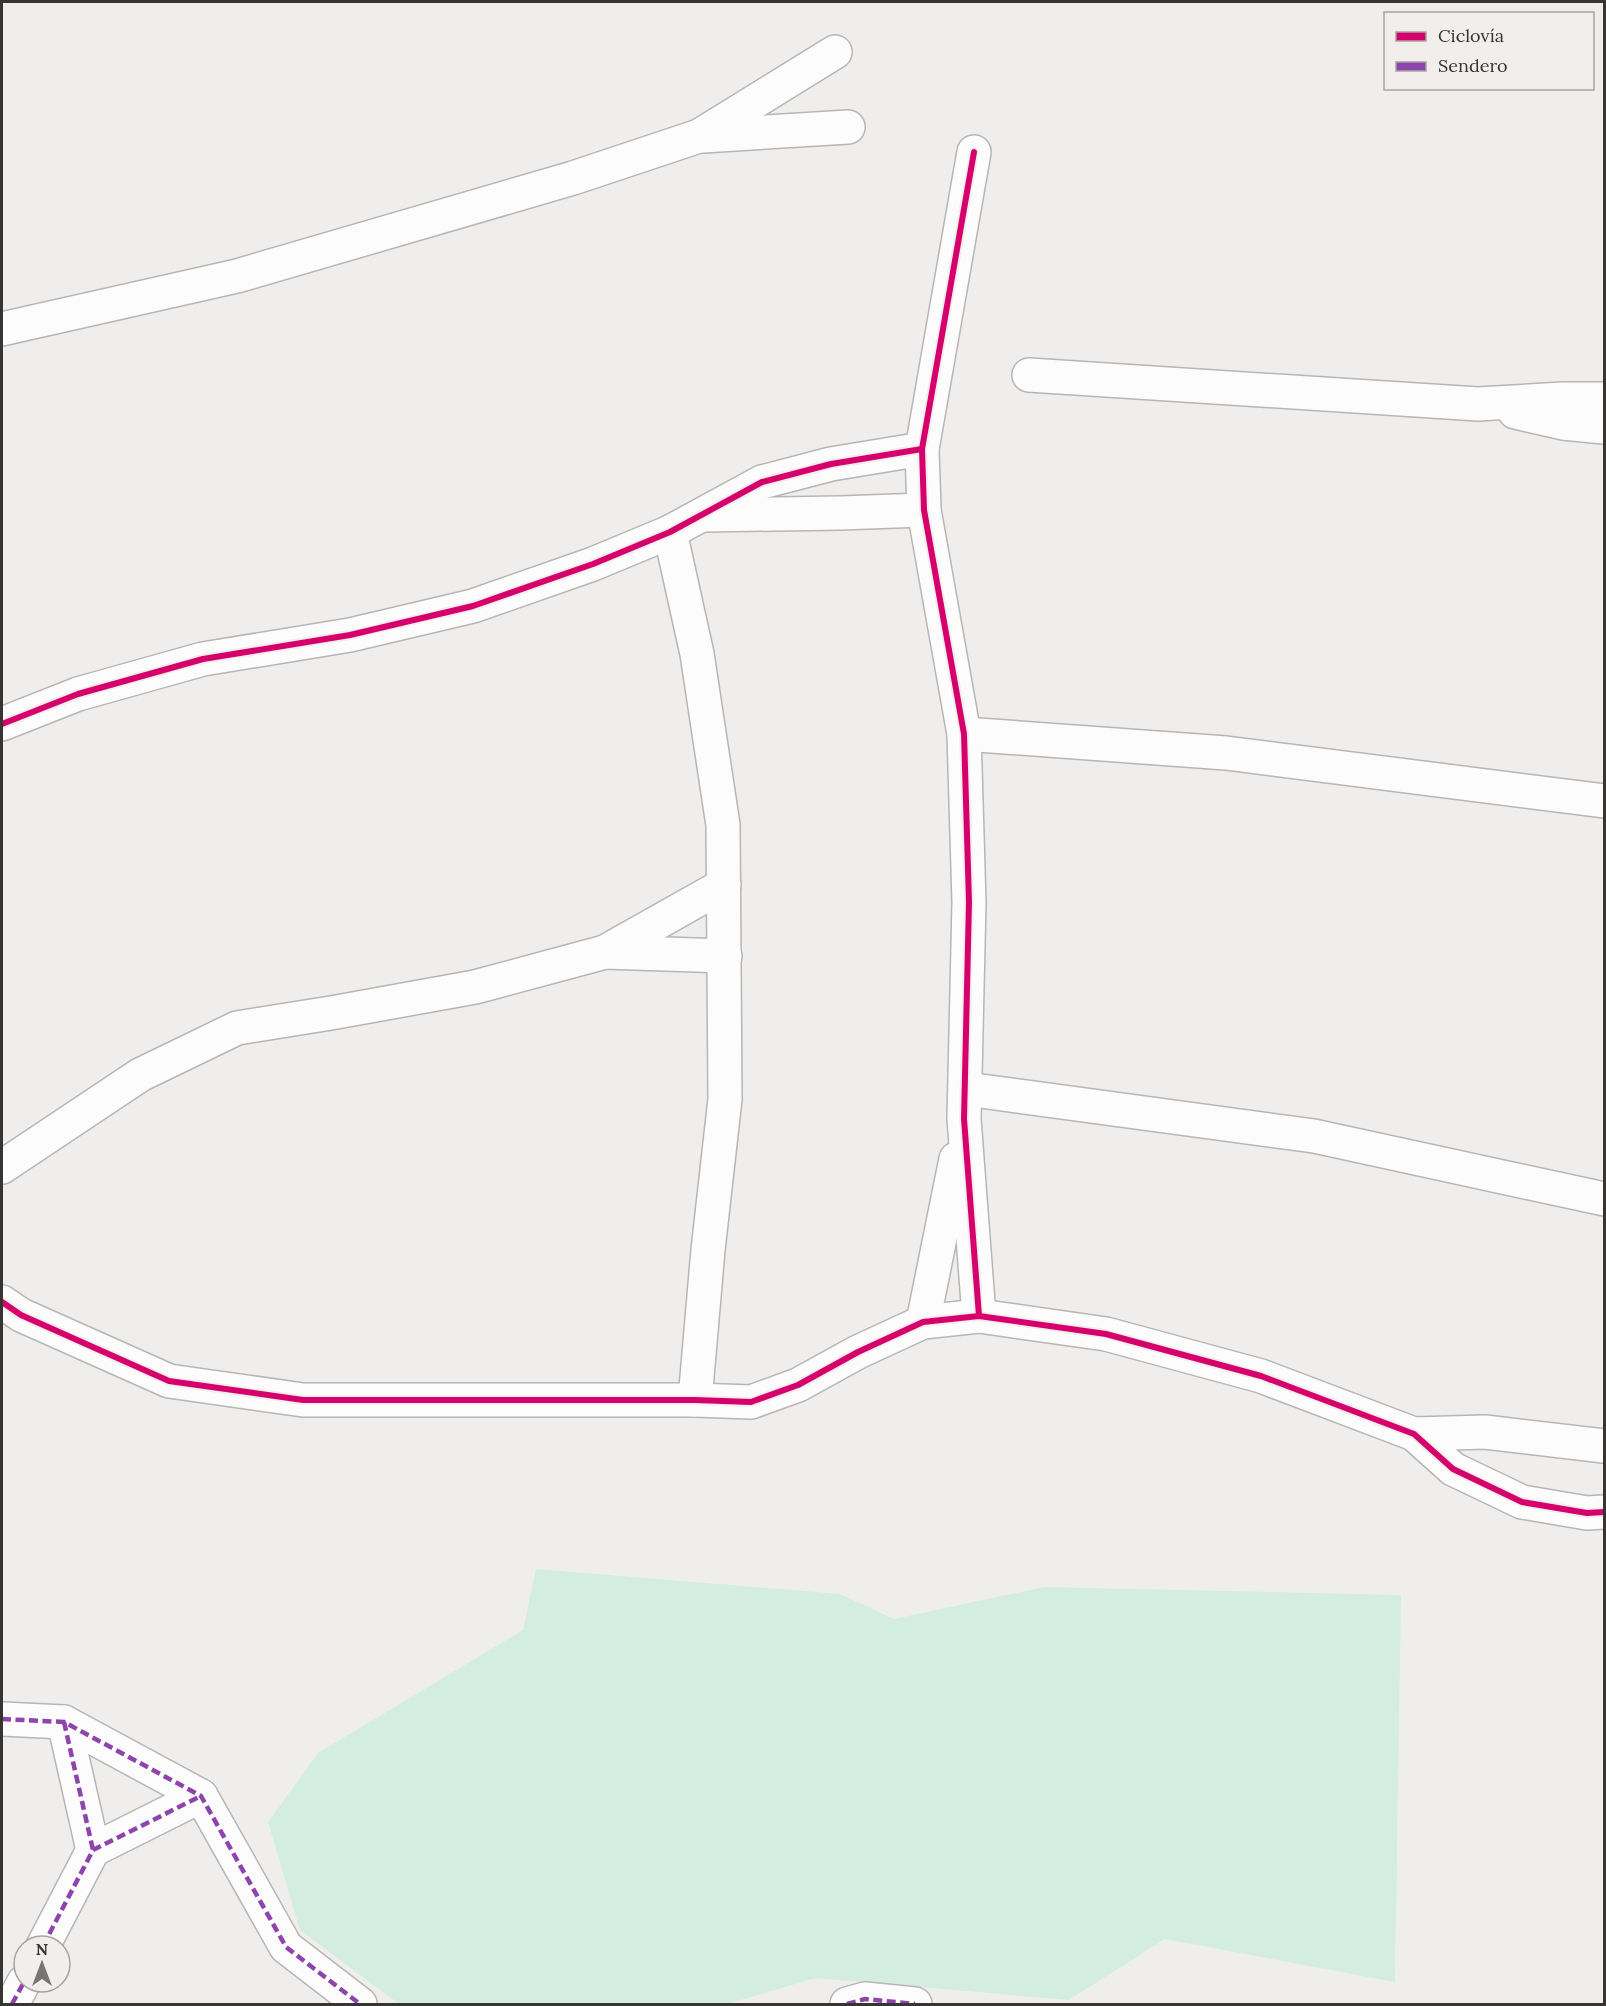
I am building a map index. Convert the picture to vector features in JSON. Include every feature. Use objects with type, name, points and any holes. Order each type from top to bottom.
[{"type":"street","points":[[2,329],[237,276],[573,178],[699,136],[835,52]]},
{"type":"street","points":[[699,136],[848,127]]},
{"type":"street","points":[[974,152],[922,449],[924,510],[964,734],[969,902],[965,1104],[979,1316]]},
{"type":"street","points":[[1029,375],[1478,404],[1605,399]]},
{"type":"street","points":[[1478,404],[1563,423],[1605,427]]},
{"type":"street","points":[[2,724],[78,694],[202,659],[350,635],[473,606],[593,564],[670,532],[762,482],[831,464],[922,449]]},
{"type":"street","points":[[702,515],[829,514],[924,510]]},
{"type":"street","points":[[670,532],[697,654],[723,825],[725,1099],[708,1250],[695,1400]]},
{"type":"street","points":[[964,734],[1226,753],[1605,801]]},
{"type":"street","points":[[2,1167],[140,1075],[237,1028],[475,987],[605,952],[724,885]]},
{"type":"street","points":[[605,952],[725,956]]},
{"type":"street","points":[[965,1104],[1314,1136],[1605,1199]]},
{"type":"street","points":[[923,1322],[965,1104]]},
{"type":"street","points":[[2,1302],[21,1315],[169,1381],[303,1400],[751,1402],[798,1385],[858,1352],[923,1322],[979,1316],[1106,1334],[1261,1376],[1413,1434],[1453,1469],[1522,1502],[1587,1514],[1605,1512]]},
{"type":"street","points":[[1413,1434],[1485,1432],[1605,1446]]},
{"type":"street","points":[[2,1719],[64,1722],[201,1796],[286,1947],[360,2004]]},
{"type":"street","points":[[64,1722],[93,1850]]},
{"type":"street","points":[[49,1934],[93,1850],[201,1796]]},
{"type":"street","points":[[847,2004],[866,1999],[915,2004]]},
{"type":"green space","points":[[536,1569],[840,1594],[894,1619],[1044,1587],[1401,1595],[1395,1982],[1165,1939],[1069,2000],[816,1978],[727,2004],[399,2004],[300,1930],[268,1822],[318,1753],[523,1630]]},
{"type":"marked path","points":[[2,1719],[64,1722],[201,1796],[286,1947],[360,2004]]},
{"type":"marked path","points":[[64,1722],[93,1850]]},
{"type":"marked path","points":[[49,1934],[93,1850],[201,1796]]},
{"type":"marked path","points":[[12,2004],[17,1994]]},
{"type":"marked path","points":[[847,2004],[865,1999],[915,2004]]},
{"type":"cycle path","points":[[974,152],[922,449],[924,510],[964,734],[969,902],[964,1119],[979,1316]]},
{"type":"cycle path","points":[[2,724],[78,694],[203,659],[350,635],[473,606],[593,564],[670,532],[762,482],[831,464],[922,449]]},
{"type":"cycle path","points":[[2,1302],[21,1315],[169,1381],[303,1400],[751,1402],[798,1385],[858,1352],[923,1322],[979,1316],[1106,1334],[1261,1376],[1414,1434],[1453,1469],[1522,1502],[1587,1513],[1604,1512]]}]
